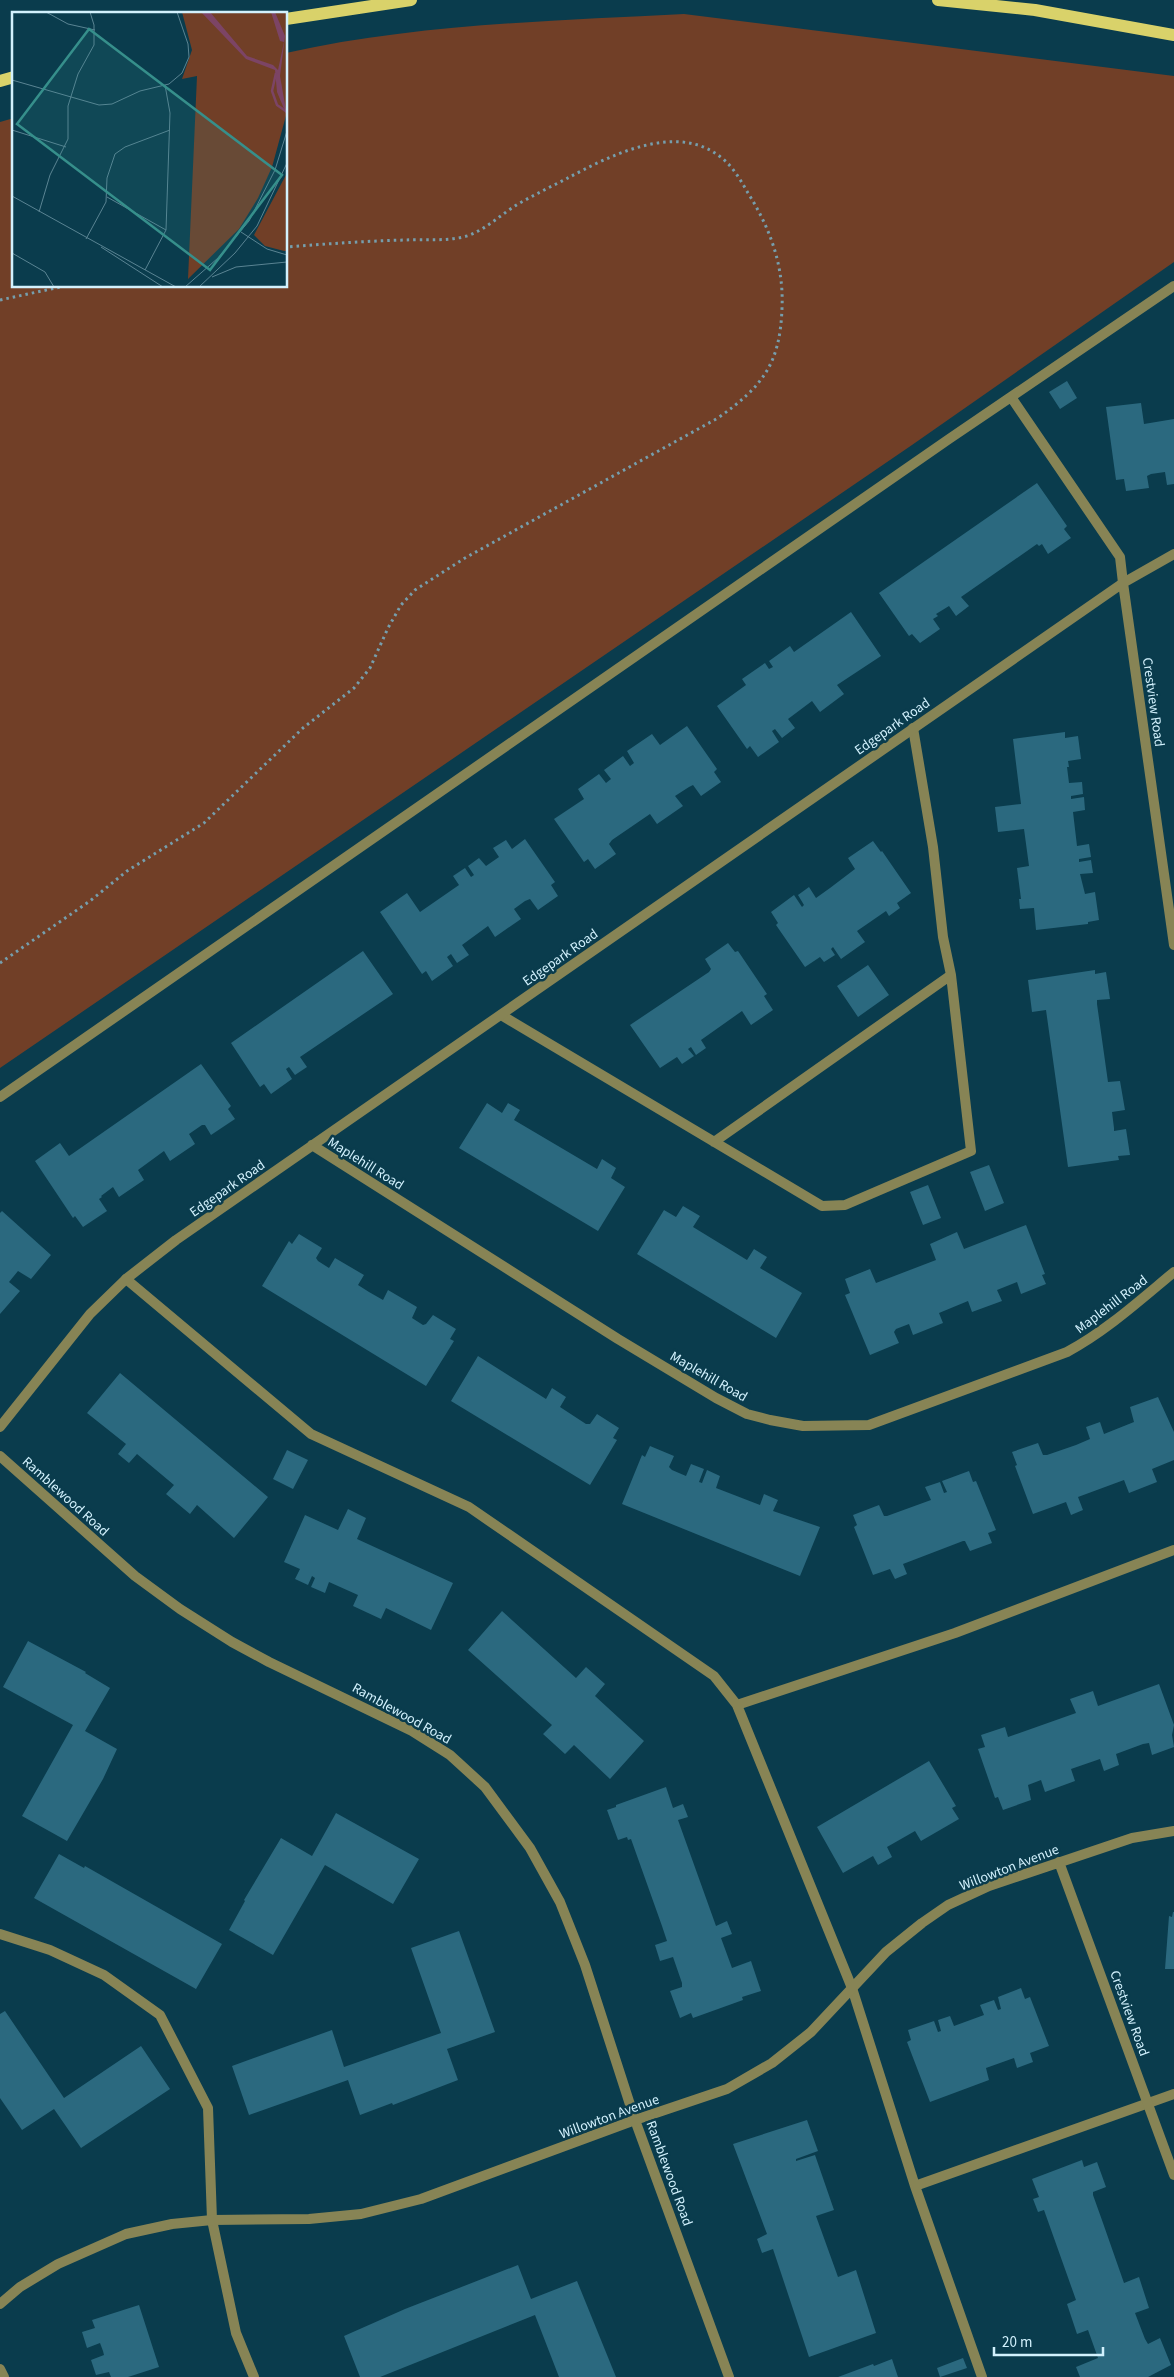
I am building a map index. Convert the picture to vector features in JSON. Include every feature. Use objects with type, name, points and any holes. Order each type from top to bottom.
[{"type":"main road","points":[[288,19],[411,0]]},
{"type":"main road","points":[[938,0],[1035,10],[1174,35]]},
{"type":"street","points":[[0,1097],[1010,397],[1174,286]]},
{"type":"street","name":"Crestview Road","points":[[1010,397],[1120,557],[1174,945]]},
{"type":"street","name":"Edgepark Road","points":[[0,1427],[90,1314],[126,1279],[176,1240],[1124,582],[1174,554]]},
{"type":"street","points":[[501,1015],[822,1206],[845,1205],[971,1151],[951,975],[944,936],[933,847],[913,728]]},
{"type":"street","points":[[714,1142],[951,975]]},
{"type":"street","name":"Maplehill Road","points":[[312,1145],[610,1334],[716,1398],[747,1414],[803,1426],[869,1426],[1066,1352],[1091,1340],[1174,1272]]},
{"type":"street","points":[[126,1279],[311,1434],[469,1507],[714,1676],[737,1705],[852,1988],[914,2186],[982,2377]]},
{"type":"street","name":"Ramblewood Road","points":[[0,1456],[135,1576],[180,1609],[268,1662],[412,1731],[450,1755],[485,1787],[530,1848],[560,1902],[585,1965],[636,2120],[729,2377]]},
{"type":"street","points":[[737,1705],[955,1633],[1174,1550]]},
{"type":"street","name":"Willowton Avenue","points":[[0,2304],[20,2288],[58,2264],[96,2245],[135,2232],[172,2224],[212,2220],[309,2219],[361,2214],[420,2199],[636,2120],[727,2089],[772,2063],[811,2032],[886,1952],[948,1905],[989,1886],[1132,1838],[1174,1831]]},
{"type":"street","name":"Crestview Road","points":[[1059,1862],[1174,2175]]},
{"type":"street","points":[[0,1934],[50,1950],[104,1975],[160,2015],[208,2108],[212,2220],[236,2332],[254,2377]]},
{"type":"street","points":[[914,2186],[1174,2094]]},
{"type":"street","points":[[0,2370],[4,2377]]},
{"type":"path","points":[[0,964],[90,902],[127,871],[204,823],[303,728],[354,688],[370,668],[388,628],[401,605],[415,590],[465,558],[718,418],[748,396],[758,385],[766,373],[781,336],[783,283],[779,261],[762,218],[735,171],[722,158],[709,151],[683,143],[667,141],[652,143],[610,157],[532,196],[469,235],[436,239],[288,247]]},
{"type":"path","points":[[0,300],[56,288]]},
{"type":"shaded area","points":[[684,14],[1174,76],[1174,262],[912,445],[0,1068],[0,122],[12,119],[12,288],[288,288],[288,53],[384,36],[484,25]]},
{"type":"building","points":[[1067,381],[1077,398],[1060,409],[1049,392]]},
{"type":"building","points":[[1141,403],[1144,424],[1174,419],[1174,484],[1167,485],[1165,472],[1151,474],[1147,476],[1149,488],[1126,491],[1124,479],[1116,480],[1106,407]]},
{"type":"building","points":[[1037,483],[1067,526],[1064,529],[1071,538],[1048,554],[1042,544],[1039,546],[1037,544],[961,597],[969,606],[956,616],[949,606],[936,614],[938,616],[933,619],[940,629],[920,643],[912,634],[909,636],[879,593]]},
{"type":"building","points":[[851,612],[881,656],[837,685],[844,694],[820,712],[812,701],[788,719],[795,728],[782,738],[775,729],[772,731],[779,742],[758,757],[750,746],[747,749],[717,706],[746,685],[742,679],[765,663],[769,669],[773,667],[769,661],[790,646],[794,652]]},
{"type":"building","points":[[687,726],[717,769],[714,772],[721,782],[701,796],[693,785],[689,787],[675,796],[683,806],[657,824],[650,814],[612,840],[609,844],[616,854],[595,869],[588,859],[584,862],[554,819],[584,799],[578,789],[599,774],[606,783],[611,779],[604,770],[623,756],[630,766],[634,763],[627,751],[652,734],[660,745]]},
{"type":"building","points":[[1065,732],[1065,738],[1078,736],[1081,759],[1068,761],[1069,767],[1067,767],[1069,783],[1082,782],[1083,794],[1071,796],[1071,799],[1084,797],[1085,810],[1073,812],[1077,846],[1089,844],[1091,857],[1079,859],[1079,862],[1091,860],[1093,873],[1080,874],[1085,894],[1095,892],[1099,920],[1088,922],[1088,924],[1036,930],[1034,908],[1020,909],[1019,899],[1021,899],[1017,868],[1029,866],[1024,829],[998,832],[995,807],[1021,804],[1013,739]]},
{"type":"building","points":[[525,839],[555,882],[551,885],[558,896],[538,910],[530,899],[525,901],[514,909],[521,919],[495,937],[488,926],[462,945],[469,955],[457,963],[451,954],[447,957],[453,966],[432,981],[426,971],[422,974],[380,912],[407,893],[420,912],[459,885],[453,876],[465,868],[471,877],[474,875],[468,866],[479,858],[486,866],[499,857],[493,848],[506,840],[512,849]]},
{"type":"building","points":[[873,841],[911,893],[897,903],[900,908],[889,916],[886,911],[857,931],[865,942],[841,959],[833,947],[831,949],[835,955],[824,962],[820,957],[805,967],[776,925],[778,923],[771,912],[794,895],[802,907],[804,905],[798,895],[809,887],[816,898],[855,869],[848,858]]},
{"type":"building","points":[[728,943],[735,952],[738,951],[767,994],[764,996],[773,1010],[751,1025],[742,1011],[701,1040],[706,1048],[696,1055],[691,1047],[688,1049],[694,1056],[682,1064],[677,1057],[660,1068],[630,1025],[709,972],[711,969],[705,959]]},
{"type":"building","points":[[363,951],[393,994],[300,1057],[307,1067],[295,1075],[289,1067],[286,1069],[292,1079],[271,1094],[264,1084],[260,1087],[231,1043]]},
{"type":"building","points":[[868,965],[889,995],[858,1017],[837,986]]},
{"type":"building","points":[[1095,970],[1095,974],[1106,972],[1110,999],[1097,1000],[1108,1082],[1120,1081],[1125,1110],[1112,1112],[1114,1131],[1126,1129],[1130,1155],[1118,1156],[1119,1160],[1068,1167],[1046,1010],[1032,1012],[1028,980]]},
{"type":"building","points":[[201,1064],[231,1106],[228,1109],[235,1119],[211,1135],[205,1125],[202,1125],[189,1134],[195,1144],[170,1161],[164,1151],[138,1170],[144,1180],[119,1197],[113,1187],[99,1199],[107,1211],[83,1227],[75,1216],[73,1218],[35,1161],[60,1143],[69,1156]]},
{"type":"building","points":[[487,1103],[502,1113],[508,1103],[520,1110],[514,1120],[597,1169],[602,1159],[616,1168],[611,1178],[625,1187],[598,1231],[459,1148]]},
{"type":"building","points":[[989,1165],[1004,1203],[985,1211],[970,1172]]},
{"type":"building","points":[[928,1185],[941,1218],[923,1225],[910,1192]]},
{"type":"building","points":[[683,1206],[700,1216],[693,1227],[747,1260],[754,1249],[767,1257],[760,1268],[802,1293],[776,1338],[637,1254],[664,1210],[676,1217]]},
{"type":"building","points":[[2,1211],[51,1255],[31,1279],[18,1271],[9,1282],[20,1291],[0,1314],[0,1213]]},
{"type":"building","points":[[1026,1225],[1045,1274],[1042,1275],[1046,1284],[1021,1294],[1017,1282],[997,1290],[1002,1301],[972,1312],[968,1301],[939,1313],[943,1323],[913,1335],[909,1324],[896,1329],[894,1332],[899,1343],[870,1355],[845,1295],[850,1293],[845,1279],[870,1269],[876,1283],[936,1260],[930,1244],[957,1232],[964,1249]]},
{"type":"building","points":[[299,1234],[322,1248],[316,1258],[329,1268],[335,1258],[364,1275],[358,1285],[369,1292],[383,1300],[388,1290],[417,1307],[412,1318],[423,1325],[433,1315],[456,1329],[450,1339],[454,1341],[426,1386],[262,1286],[289,1241],[292,1244]]},
{"type":"building","points":[[478,1356],[546,1399],[552,1388],[566,1397],[560,1407],[586,1424],[590,1424],[597,1414],[619,1428],[613,1438],[617,1440],[590,1485],[451,1401]]},
{"type":"building","points":[[120,1373],[268,1497],[234,1538],[197,1505],[190,1514],[166,1494],[174,1485],[137,1454],[129,1463],[118,1454],[126,1444],[87,1413]]},
{"type":"building","points":[[1158,1397],[1174,1432],[1174,1460],[1152,1469],[1157,1482],[1129,1493],[1124,1480],[1078,1497],[1083,1510],[1071,1515],[1066,1502],[1033,1514],[1015,1466],[1017,1465],[1012,1452],[1038,1443],[1043,1455],[1047,1455],[1076,1445],[1090,1439],[1086,1427],[1100,1422],[1104,1434],[1134,1422],[1130,1407]]},
{"type":"building","points":[[650,1446],[674,1456],[669,1467],[672,1470],[686,1476],[691,1464],[704,1469],[699,1482],[702,1483],[707,1470],[720,1476],[716,1488],[760,1505],[764,1494],[778,1500],[773,1511],[820,1527],[800,1576],[622,1504],[642,1455],[645,1457]]},
{"type":"building","points":[[287,1450],[308,1460],[293,1489],[273,1479]]},
{"type":"building","points":[[969,1471],[973,1482],[976,1481],[996,1530],[988,1533],[992,1543],[970,1551],[965,1541],[963,1541],[903,1564],[907,1574],[895,1579],[890,1569],[873,1575],[854,1527],[857,1525],[853,1515],[879,1505],[884,1516],[887,1516],[931,1500],[925,1487],[940,1482],[944,1493],[947,1492],[942,1481]]},
{"type":"building","points":[[348,1509],[366,1518],[357,1539],[453,1583],[431,1630],[386,1608],[381,1619],[353,1606],[358,1595],[329,1582],[325,1593],[311,1587],[315,1578],[312,1576],[308,1585],[295,1579],[300,1569],[284,1562],[305,1515],[338,1530]]},
{"type":"building","points":[[502,1611],[576,1678],[586,1667],[605,1684],[595,1696],[644,1741],[610,1779],[574,1745],[565,1754],[543,1734],[552,1725],[468,1650]]},
{"type":"building","points":[[28,1641],[86,1672],[110,1688],[85,1731],[117,1749],[103,1779],[67,1841],[22,1816],[73,1725],[3,1687]]},
{"type":"building","points":[[1159,1684],[1174,1725],[1172,1735],[1174,1747],[1152,1755],[1149,1743],[1143,1744],[1116,1754],[1119,1765],[1104,1771],[1100,1759],[1071,1769],[1075,1781],[1045,1792],[1041,1780],[1028,1785],[1031,1800],[1003,1810],[998,1797],[995,1798],[978,1749],[985,1747],[981,1735],[1005,1727],[1008,1737],[1076,1713],[1070,1699],[1093,1691],[1098,1706]]},
{"type":"building","points":[[929,1761],[956,1806],[952,1808],[959,1819],[921,1841],[915,1831],[887,1847],[892,1857],[878,1865],[873,1856],[843,1873],[817,1827]]},
{"type":"building","points":[[666,1787],[673,1808],[683,1804],[688,1817],[678,1820],[716,1926],[727,1921],[732,1934],[721,1938],[732,1968],[751,1961],[761,1991],[742,1997],[743,2000],[693,2018],[691,2013],[680,2018],[670,1991],[682,1987],[673,1957],[660,1961],[655,1945],[667,1941],[662,1926],[631,1839],[628,1840],[627,1837],[618,1840],[607,1810]]},
{"type":"building","points":[[336,1813],[419,1859],[393,1904],[325,1865],[273,1955],[229,1930],[244,1900],[281,1838],[312,1856]]},
{"type":"building","points":[[59,1854],[84,1868],[85,1866],[222,1944],[196,1989],[34,1898]]},
{"type":"building","points":[[1173,1912],[1174,1969],[1165,1969],[1169,1916],[1172,1917]]},
{"type":"building","points":[[459,1931],[495,2032],[447,2049],[458,2080],[393,2105],[392,2103],[360,2115],[348,2080],[249,2115],[232,2066],[332,2030],[344,2067],[441,2033],[411,1948]]},
{"type":"building","points":[[1021,1988],[1025,1999],[1030,1997],[1049,2046],[1030,2053],[1033,2062],[1017,2068],[1014,2058],[986,2068],[989,2080],[930,2102],[907,2042],[911,2040],[908,2030],[934,2021],[938,2032],[941,2031],[938,2020],[950,2016],[954,2026],[984,2015],[980,2005],[994,2000],[998,2010],[1001,2009],[998,1997]]},
{"type":"building","points":[[5,2011],[64,2098],[141,2046],[170,2089],[81,2148],[54,2109],[22,2130],[0,2098],[0,2014]]},
{"type":"building","points":[[807,2120],[818,2151],[796,2159],[796,2161],[815,2155],[834,2210],[816,2216],[838,2277],[856,2270],[876,2333],[809,2357],[773,2249],[762,2253],[757,2239],[767,2234],[733,2144]]},
{"type":"building","points":[[1082,2160],[1084,2167],[1097,2162],[1106,2187],[1093,2192],[1093,2195],[1124,2283],[1139,2277],[1149,2308],[1135,2313],[1145,2339],[1148,2344],[1160,2338],[1171,2365],[1148,2377],[1080,2377],[1076,2367],[1098,2358],[1088,2330],[1077,2334],[1067,2304],[1076,2300],[1044,2210],[1038,2212],[1033,2199],[1039,2197],[1032,2179]]},
{"type":"building","points":[[518,2265],[531,2299],[577,2281],[616,2377],[559,2377],[535,2315],[380,2377],[360,2377],[344,2336],[405,2309]]},
{"type":"building","points":[[139,2305],[159,2367],[128,2377],[111,2377],[109,2372],[96,2375],[91,2360],[104,2355],[103,2351],[100,2343],[87,2348],[82,2332],[95,2328],[92,2320]]},
{"type":"building","points":[[963,2358],[967,2368],[940,2377],[937,2368]]},
{"type":"building","points":[[892,2359],[898,2377],[838,2377],[873,2364],[874,2366]]}]
